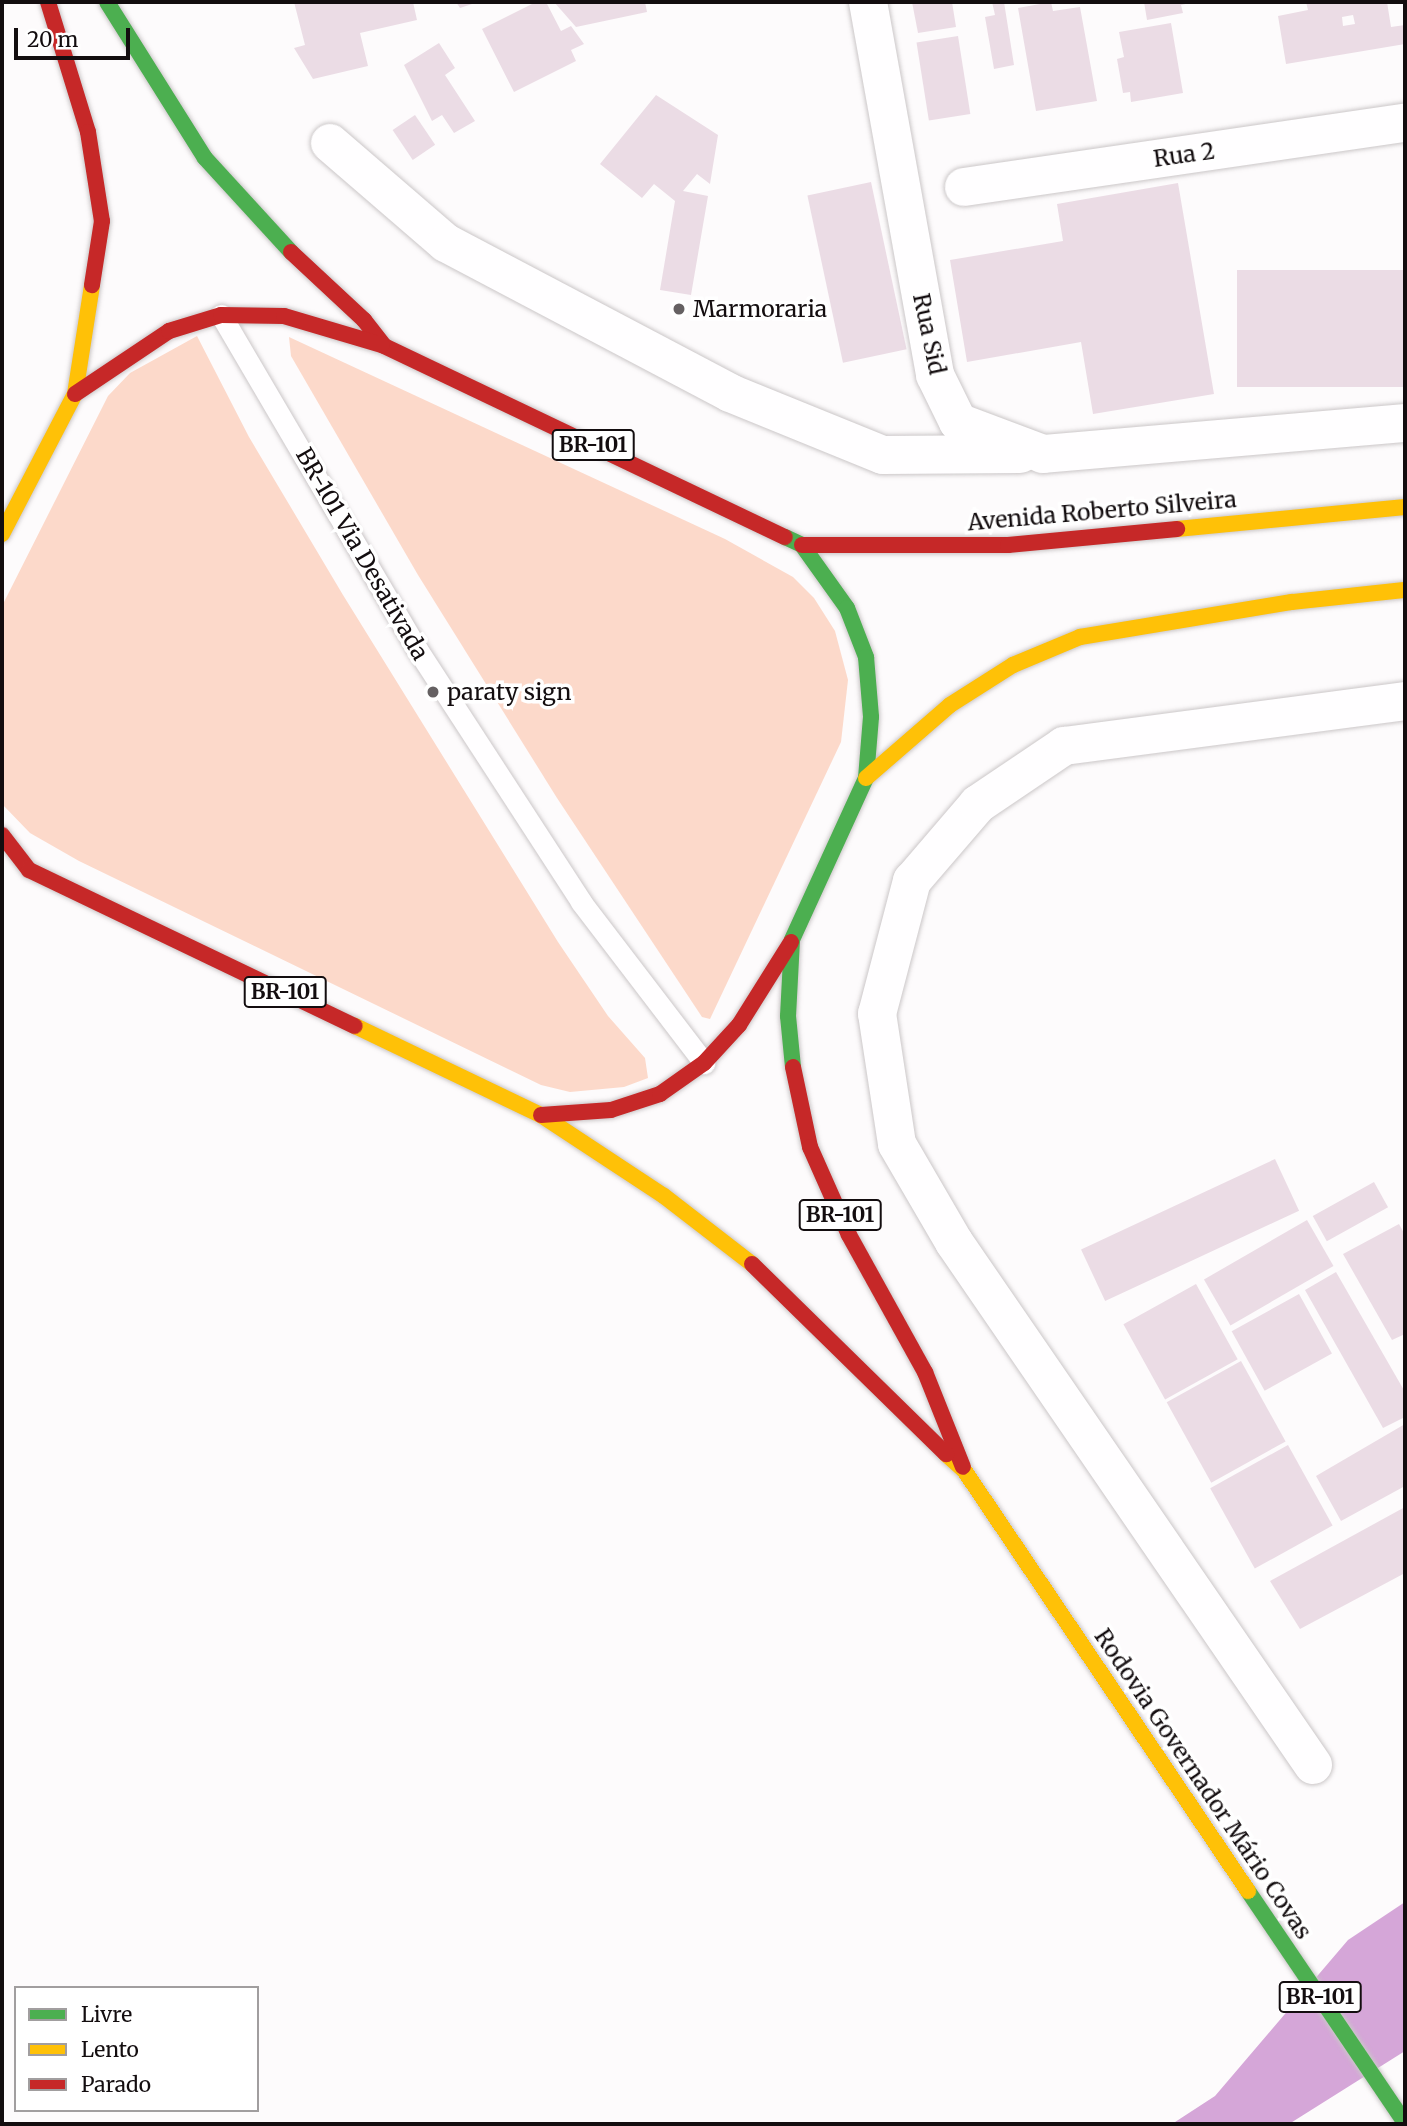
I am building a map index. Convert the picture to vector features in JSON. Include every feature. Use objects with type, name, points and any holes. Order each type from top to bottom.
[{"type":"main road","points":[[2,534],[75,394],[102,221],[88,132],[48,2]]},
{"type":"main road","name":"Rodovia Governador Mário Covas","points":[[107,2],[205,158],[261,224],[364,320],[384,346],[802,545],[847,608],[866,657],[871,717],[866,778],[792,940],[788,1016],[796,1091],[810,1147],[849,1235],[925,1372],[964,1470],[1405,2123]]},
{"type":"main road","points":[[75,394],[169,331],[221,315],[284,316],[384,346]]},
{"type":"main road","name":"Avenida Roberto Silveira","points":[[802,545],[1008,545],[1405,507]]},
{"type":"main road","points":[[866,778],[950,705],[1013,665],[1080,637],[1292,603],[1405,590]]},
{"type":"main road","name":"Rodovia Governador Mário Covas","points":[[2,835],[29,870],[541,1115],[664,1196],[765,1274],[884,1398],[964,1470]]},
{"type":"main road","points":[[2,859],[29,870]]},
{"type":"main road","points":[[541,1115],[611,1110],[660,1094],[704,1063],[739,1025],[792,940]]},
{"type":"street","name":"Rua Sid","points":[[869,2],[935,375],[958,422],[1043,454],[1405,422]]},
{"type":"street","name":"Rua 2","points":[[964,187],[1405,123]]},
{"type":"street","points":[[330,143],[446,243],[730,393],[883,454],[1043,454]]},
{"type":"street","points":[[1313,1765],[954,1242],[897,1144],[877,1014],[912,881],[978,804],[1064,746],[1405,701]]},
{"type":"lane","name":"BR-101 Via Desativada","points":[[221,315],[417,649],[581,902],[704,1063]]},
{"type":"shaded area","points":[[197,336],[249,437],[343,595],[558,942],[608,1016],[645,1058],[648,1078],[624,1087],[570,1092],[541,1085],[79,861],[30,833],[2,804],[2,606],[108,396],[130,373]]},
{"type":"shaded area","points":[[289,337],[725,539],[793,577],[814,598],[835,631],[848,680],[841,742],[710,1019],[702,1017],[557,798],[418,575],[291,356]]},
{"type":"shaded area","points":[[1405,1902],[1405,2051],[1289,2124],[1172,2124],[1215,2096],[1348,1940]]},
{"type":"building","points":[[294,2],[413,2],[417,20],[360,33],[368,66],[313,79],[294,48],[305,45]]},
{"type":"building","points":[[456,2],[478,2],[460,8]]},
{"type":"building","points":[[536,2],[546,2],[561,31],[571,26],[584,44],[571,50],[576,61],[514,92],[482,29]]},
{"type":"building","points":[[554,2],[645,2],[647,12],[576,27]]},
{"type":"building","points":[[912,2],[952,2],[956,27],[918,33]]},
{"type":"building","points":[[992,2],[1004,2],[1014,65],[994,69],[985,17],[995,15]]},
{"type":"building","points":[[1051,2],[1053,11],[1080,7],[1097,101],[1036,111],[1018,8]]},
{"type":"building","points":[[1144,2],[1190,3],[1181,5],[1183,13],[1147,20]]},
{"type":"building","points":[[1306,2],[1387,2],[1391,27],[1405,25],[1405,44],[1286,64],[1278,16],[1308,10]],"holes":[[[1353,15],[1355,24],[1343,26],[1342,17]]]},
{"type":"building","points":[[1171,23],[1183,93],[1131,102],[1130,92],[1123,93],[1117,59],[1124,57],[1119,32]]},
{"type":"building","points":[[958,36],[970,114],[929,121],[917,43]]},
{"type":"building","points":[[439,43],[455,68],[445,75],[475,121],[454,133],[442,115],[432,121],[404,65]]},
{"type":"building","points":[[656,95],[718,135],[710,184],[697,174],[683,191],[708,196],[691,295],[660,290],[675,201],[654,184],[642,198],[600,164]]},
{"type":"building","points":[[415,115],[435,145],[413,160],[393,130]]},
{"type":"building","points":[[871,182],[907,349],[843,363],[807,196]]},
{"type":"building","points":[[1178,183],[1214,394],[1093,414],[1081,342],[967,362],[950,260],[1063,241],[1057,204]]},
{"type":"building","points":[[1237,270],[1405,270],[1405,387],[1237,387]]},
{"type":"building","points":[[1275,1159],[1299,1211],[1105,1301],[1081,1249]]},
{"type":"building","points":[[1374,1182],[1388,1207],[1327,1241],[1313,1216]]},
{"type":"building","points":[[1307,1220],[1334,1266],[1230,1325],[1204,1280]]},
{"type":"building","points":[[1399,1224],[1405,1235],[1405,1334],[1392,1340],[1343,1254]]},
{"type":"building","points":[[1336,1272],[1405,1392],[1405,1417],[1383,1428],[1305,1290]]},
{"type":"building","points":[[1196,1284],[1238,1359],[1165,1399],[1123,1324]]},
{"type":"building","points":[[1299,1294],[1332,1353],[1265,1391],[1232,1331]]},
{"type":"building","points":[[1241,1361],[1286,1441],[1211,1483],[1167,1402]]},
{"type":"building","points":[[1405,1424],[1405,1486],[1341,1521],[1316,1476]]},
{"type":"building","points":[[1288,1445],[1333,1525],[1255,1569],[1210,1488]]},
{"type":"building","points":[[1405,1507],[1405,1573],[1300,1629],[1270,1581]]},
{"type":"traffic: fast","points":[[107,2],[205,158],[291,252]]},
{"type":"traffic: fast","points":[[785,537],[802,545],[847,608],[866,657],[871,717],[866,778],[792,940],[788,1016],[793,1067]]},
{"type":"traffic: fast","points":[[1248,1891],[1405,2123]]},
{"type":"traffic: slow","points":[[2,534],[75,394],[92,285]]},
{"type":"traffic: slow","points":[[1177,529],[1405,507]]},
{"type":"traffic: slow","points":[[866,778],[950,705],[1013,665],[1080,637],[1292,602],[1405,590]]},
{"type":"traffic: slow","points":[[355,1026],[541,1115],[664,1196],[752,1264]]},
{"type":"traffic: slow","points":[[946,1454],[964,1470],[1248,1891]]},
{"type":"traffic: jam","points":[[48,2],[88,132],[102,221],[92,285]]},
{"type":"traffic: jam","points":[[291,252],[364,320],[384,346],[785,537]]},
{"type":"traffic: jam","points":[[75,394],[169,331],[221,315],[284,316],[382,345]]},
{"type":"traffic: jam","points":[[802,545],[1008,545],[1177,529]]},
{"type":"traffic: jam","points":[[2,835],[29,870],[355,1026]]},
{"type":"traffic: jam","points":[[541,1115],[611,1110],[660,1094],[704,1063],[739,1025],[791,942]]},
{"type":"traffic: jam","points":[[793,1067],[810,1147],[849,1235],[925,1372],[963,1467]]},
{"type":"traffic: jam","points":[[752,1264],[946,1454]]},
{"type":"place","name":"Marmoraria","points":[[679,309]]},
{"type":"place","name":"paraty sign","points":[[433,692]]}]
